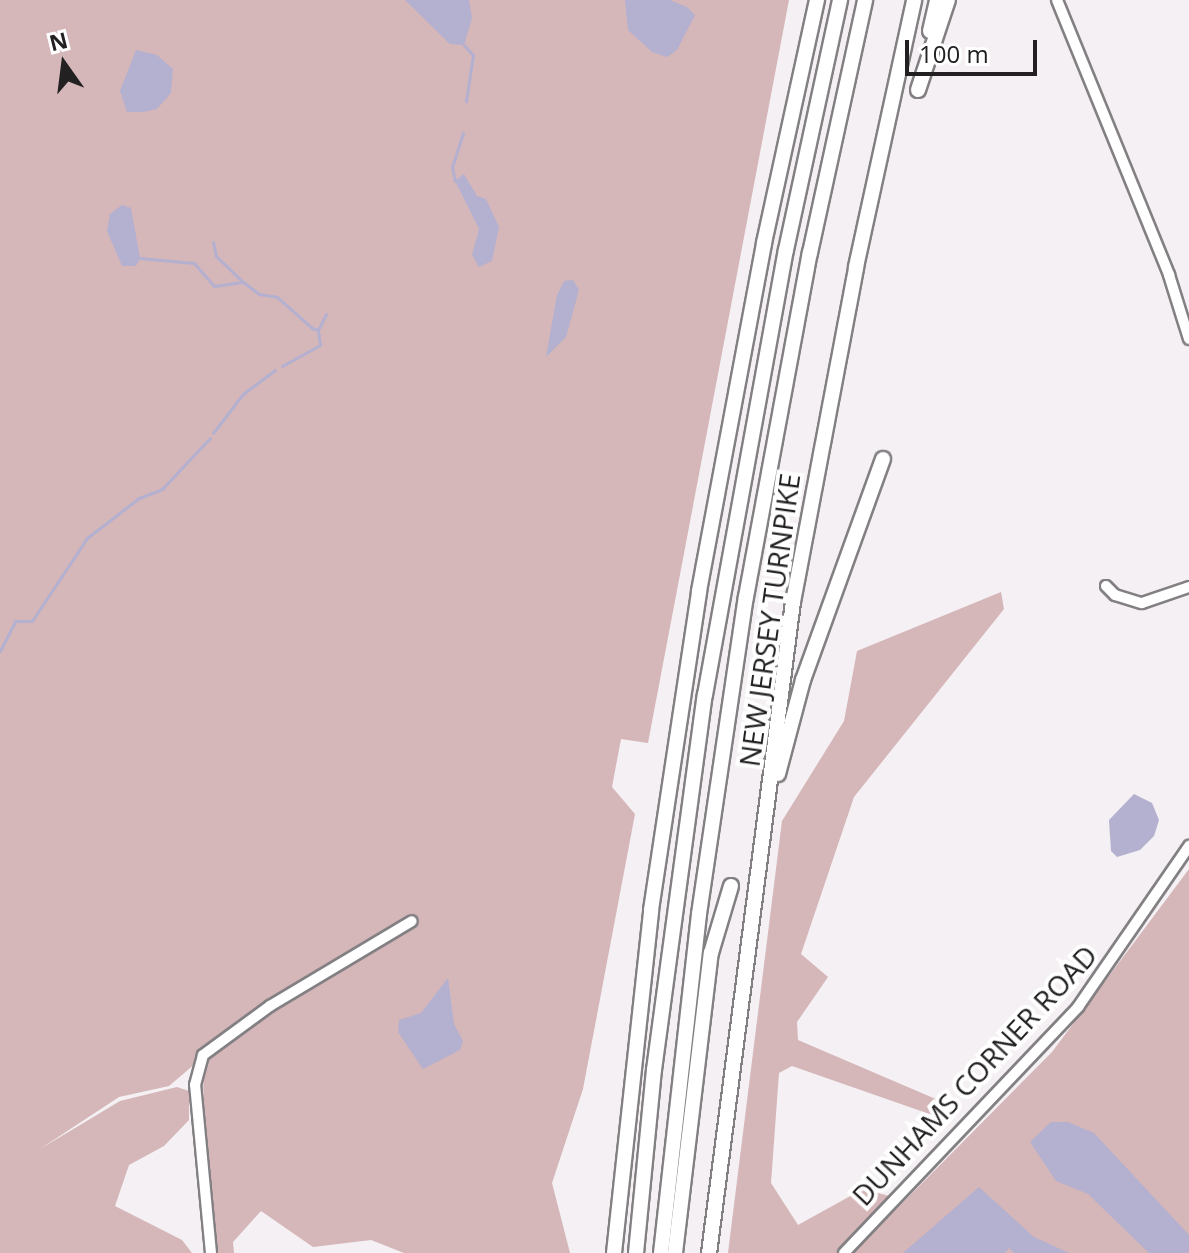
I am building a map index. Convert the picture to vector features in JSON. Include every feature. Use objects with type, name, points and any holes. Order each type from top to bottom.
[{"type":"highway","points":[[614,1253],[632,1054],[694,619],[764,243],[817,0]]},
{"type":"highway","name":"NEW JERSEY TURNPIKE","points":[[636,1253],[654,1070],[709,666],[783,265],[840,0]]},
{"type":"highway","name":"NEW JERSEY TURNPIKE","points":[[661,1253],[681,1051],[739,641],[810,253],[865,0]]},
{"type":"highway","name":"NEW JERSEY TURNPIKE","points":[[709,1253],[771,801],[776,708],[856,267],[914,0]]},
{"type":"highway","points":[[937,0],[918,90],[948,0]]},
{"type":"highway","points":[[771,801],[803,680],[883,459]]},
{"type":"highway","points":[[675,1253],[711,953],[731,886]]},
{"type":"street","points":[[1057,0],[1169,275],[1189,339]]},
{"type":"street","points":[[1106,586],[1115,595],[1142,603],[1189,587]]},
{"type":"street","name":"DUNHAMS CORNER ROAD","points":[[844,1253],[1078,1007],[1189,846]]},
{"type":"street","points":[[211,1253],[195,1085],[203,1055],[270,1006],[412,921]]},
{"type":"shaded area","points":[[0,0],[789,0],[648,743],[621,739],[612,787],[635,814],[583,1089],[552,1183],[570,1253],[404,1253],[371,1240],[313,1247],[261,1211],[233,1242],[234,1253],[215,1253],[204,1144],[203,1057],[169,1086],[119,1097],[40,1149],[120,1101],[177,1087],[189,1091],[189,1120],[164,1146],[129,1165],[115,1206],[182,1240],[192,1253],[0,1253]]},
{"type":"shaded area","points":[[405,0],[469,0],[472,18],[464,45],[450,44]]},
{"type":"shaded area","points":[[625,0],[670,0],[687,7],[695,15],[677,50],[667,57],[652,52],[628,30]]},
{"type":"shaded area","points":[[136,50],[157,55],[173,69],[171,93],[157,109],[127,112],[120,91]]},
{"type":"shaded area","points":[[464,174],[477,196],[486,199],[499,227],[492,261],[479,267],[472,255],[479,229],[455,181]]},
{"type":"shaded area","points":[[122,205],[131,208],[140,258],[136,266],[122,266],[107,231],[110,214]]},
{"type":"shaded area","points":[[573,280],[579,290],[566,337],[546,357],[557,295],[564,281]]},
{"type":"shaded area","points":[[1001,592],[1004,609],[854,797],[801,954],[828,977],[797,1022],[798,1040],[945,1103],[938,1117],[792,1066],[779,1073],[771,1183],[798,1225],[863,1189],[893,1197],[844,1253],[728,1253],[782,821],[844,721],[857,651]]},
{"type":"shaded area","points":[[1134,794],[1152,803],[1159,820],[1154,836],[1140,850],[1117,857],[1111,851],[1109,820]]},
{"type":"shaded area","points":[[1189,869],[1189,1253],[853,1253],[1052,1052]]},
{"type":"shaded area","points":[[448,978],[454,1024],[463,1041],[460,1050],[423,1069],[398,1032],[399,1020],[421,1013]]},
{"type":"shaded area","points":[[1051,1122],[1068,1122],[1094,1133],[1189,1235],[1189,1253],[1149,1253],[1088,1194],[1056,1181],[1030,1142]]},
{"type":"shaded area","points":[[979,1187],[1034,1237],[1069,1253],[1014,1253],[1009,1248],[1005,1253],[903,1253]]},
{"type":"waterway","points":[[464,45],[473,55],[466,101]]},
{"type":"waterway","points":[[455,181],[452,167],[463,133]]},
{"type":"waterway","points":[[213,242],[216,256],[243,282]]},
{"type":"waterway","points":[[140,258],[194,263],[214,286],[243,282],[259,294],[277,297],[318,330],[326,314]]},
{"type":"waterway","points":[[282,366],[320,345],[318,330]]},
{"type":"waterway","points":[[213,433],[243,394],[275,370]]},
{"type":"waterway","points":[[0,651],[15,621],[32,621],[87,538],[139,498],[162,489],[210,438]]}]
